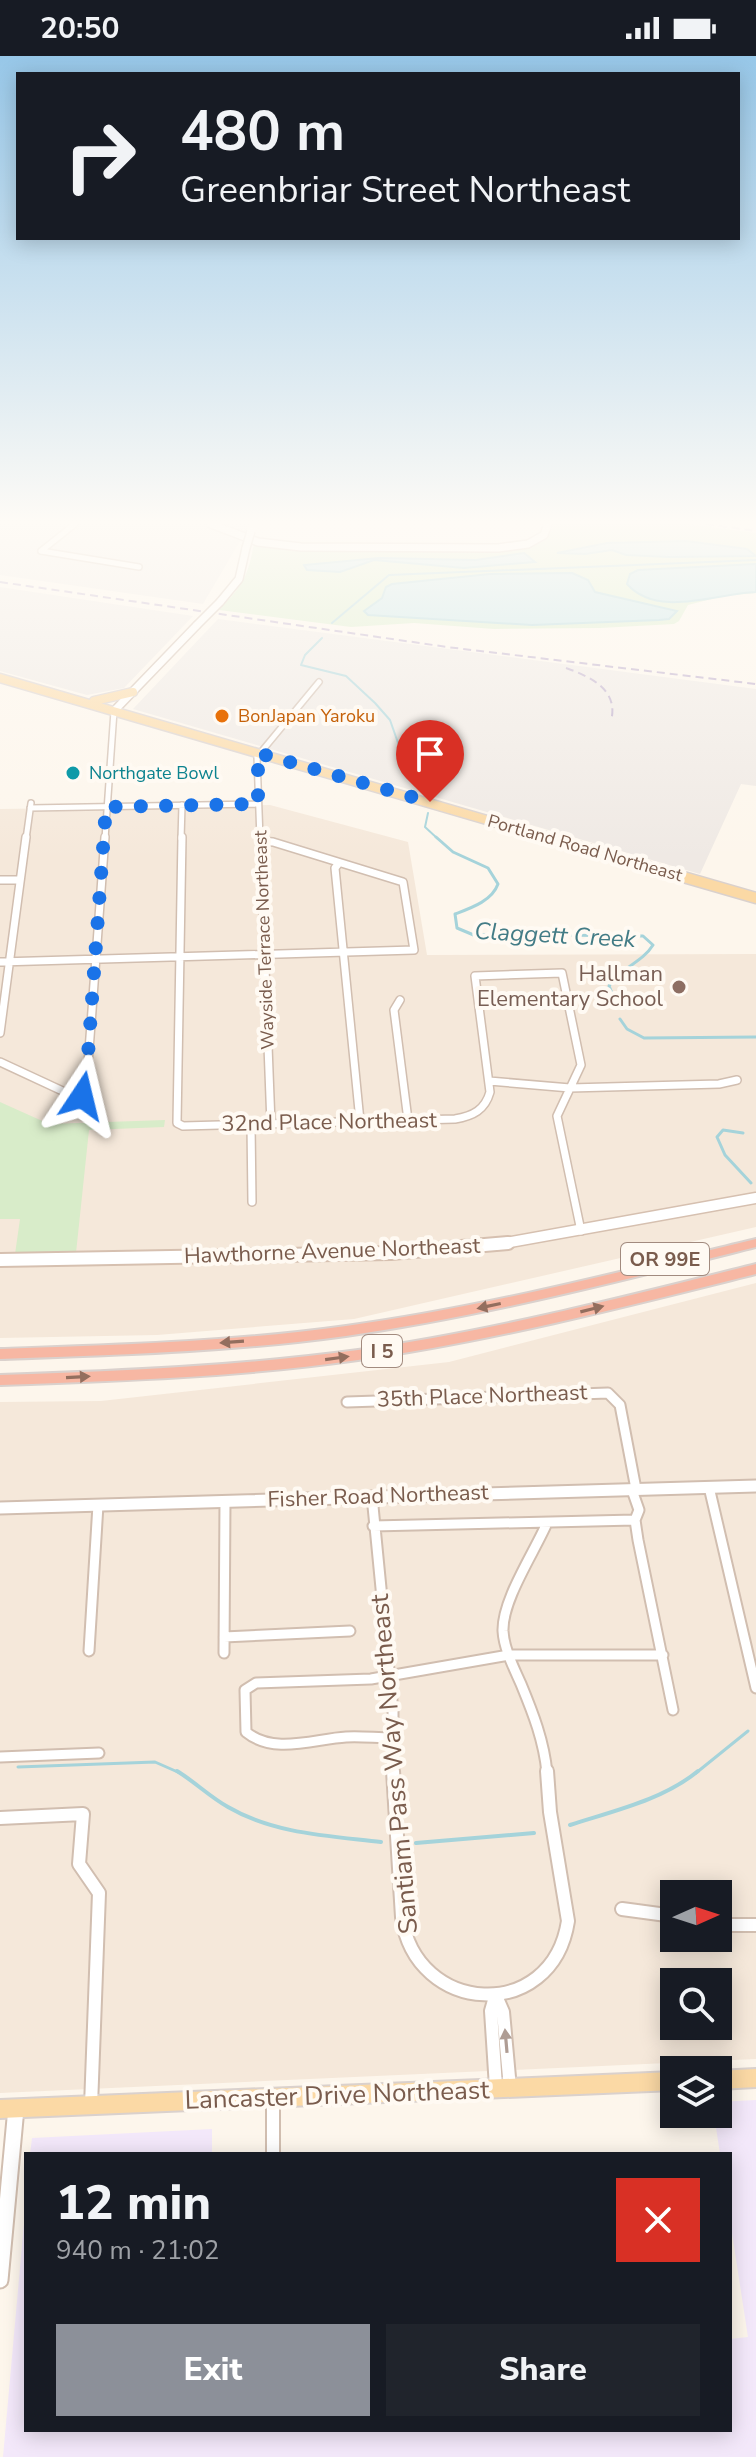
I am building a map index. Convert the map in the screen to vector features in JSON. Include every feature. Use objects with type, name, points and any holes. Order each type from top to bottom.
[{"type":"highway","name":"OR 99E","points":[[576,1287],[663,1259],[756,1236]]},
{"type":"highway","name":"I 5","points":[[0,1354],[169,1347],[343,1331],[576,1287],[756,1243]]},
{"type":"highway","name":"I 5","points":[[0,1380],[236,1368],[373,1353],[511,1328],[756,1269]]},
{"type":"main road","name":"Portland Road Northeast","points":[[0,678],[756,898]]},
{"type":"main road","points":[[81,701],[108,700],[133,692]]},
{"type":"main road","name":"Hawthorne Avenue Northeast","points":[[0,1260],[421,1252],[486,1246],[581,1231],[756,1198]]},
{"type":"main road","points":[[732,2079],[756,2078]]},
{"type":"main road","name":"Lancaster Drive Northeast","points":[[8,2109],[660,2082]]},
{"type":"street","points":[[84,1117],[114,711],[186,636]]},
{"type":"street","points":[[258,753],[319,682]]},
{"type":"street","name":"Wayside Terrace Northeast","points":[[258,753],[271,1124]]},
{"type":"street","points":[[0,1033],[30,806],[258,804]]},
{"type":"street","points":[[180,958],[182,805]]},
{"type":"street","points":[[0,962],[413,952],[403,882],[273,842],[260,841]]},
{"type":"street","points":[[339,863],[335,868],[360,1121]]},
{"type":"street","points":[[0,880],[20,880]]},
{"type":"street","name":"32nd Place Northeast","points":[[180,958],[176,1121],[179,1125],[455,1119],[479,1112],[488,1100],[489,1081]]},
{"type":"street","points":[[581,1231],[557,1116],[560,1104],[570,1088],[578,1078],[581,1065],[562,973],[475,976],[489,1081],[570,1088],[719,1084],[737,1080]]},
{"type":"street","points":[[400,1000],[394,1010],[408,1120]]},
{"type":"street","points":[[0,1062],[69,1094],[85,1096]]},
{"type":"street","points":[[251,1125],[252,1202]]},
{"type":"street","name":"35th Place Northeast","points":[[347,1402],[608,1393],[620,1405],[639,1510],[635,1520],[673,1710]]},
{"type":"street","name":"Fisher Road Northeast","points":[[0,1508],[756,1486]]},
{"type":"street","points":[[709,1487],[756,1688]]},
{"type":"street","name":"Santiam Pass Way Northeast","points":[[372,1496],[393,1711],[391,1738],[406,1937],[417,1958],[445,1983],[472,1994],[496,1996]]},
{"type":"street","points":[[224,1653],[225,1501]]},
{"type":"street","points":[[89,1651],[98,1505]]},
{"type":"street","points":[[373,1526],[635,1520]]},
{"type":"street","points":[[503,2088],[491,2011],[496,1996],[521,1989],[546,1972],[563,1949],[568,1921],[550,1812],[545,1750],[509,1655],[503,1630],[509,1601],[547,1523]]},
{"type":"street","points":[[224,1637],[350,1631]]},
{"type":"street","points":[[391,1738],[349,1737],[286,1744],[255,1740],[246,1732],[245,1690],[251,1684],[364,1680],[509,1655],[663,1655]]},
{"type":"street","points":[[0,1761],[99,1753]]},
{"type":"street","points":[[0,1818],[83,1814],[79,1868],[99,1893],[91,2106]]},
{"type":"street","points":[[622,1909],[660,1914]]},
{"type":"street","points":[[732,1925],[756,1925]]},
{"type":"street","points":[[273,2098],[273,2152]]},
{"type":"street","points":[[0,2280],[8,2109]]},
{"type":"shaded area","points":[[0,636],[174,636],[124,688],[87,695],[0,671]]},
{"type":"shaded area","points":[[202,636],[349,636],[756,689],[756,786],[741,784],[700,874],[133,709]]},
{"type":"shaded area","points":[[270,805],[408,842],[427,955],[756,954],[756,1227],[354,1319],[157,1335],[0,1338],[0,809]]},
{"type":"shaded area","points":[[756,1283],[756,2059],[660,2056],[660,2063],[0,2093],[0,1402],[101,1401],[449,1362]]},
{"type":"shaded area","points":[[756,2100],[756,2457],[3,2457],[24,2223],[24,2432],[732,2432],[732,2339],[748,2337],[732,2233],[732,2152],[720,2152],[716,2128],[732,2128],[732,2101]]},
{"type":"shaded area","points":[[212,2129],[212,2152],[30,2152],[32,2138]]},
{"type":"green space","points":[[0,1102],[49,1124],[165,1120],[164,1127],[89,1130],[76,1253],[15,1254],[20,1219],[0,1219]]},
{"type":"waterway","name":"Claggett Creek","points":[[322,638],[305,655],[301,665],[346,676],[375,703],[390,720],[410,777],[421,790]]},
{"type":"waterway","name":"Claggett Creek","points":[[428,813],[425,827],[438,839]]},
{"type":"waterway","name":"Claggett Creek","points":[[436,837],[453,852],[488,868],[498,884],[486,899],[455,914],[457,928],[476,936],[522,929],[557,935],[643,936],[653,945],[609,986],[616,1002]]},
{"type":"waterway","name":"Claggett Creek","points":[[620,1019],[627,1029],[644,1038],[756,1037]]},
{"type":"waterway","name":"Claggett Creek","points":[[743,1133],[723,1130],[717,1137],[725,1155],[751,1183]]},
{"type":"waterway","name":"Claggett Creek","points":[[696,1773],[748,1731]]},
{"type":"waterway","name":"Claggett Creek","points":[[18,1767],[155,1762],[179,1773]]},
{"type":"waterway","name":"Claggett Creek","points":[[570,1825],[653,1797],[698,1771]]},
{"type":"waterway","name":"Claggett Creek","points":[[179,1773],[228,1807],[264,1823],[303,1832],[381,1842]]},
{"type":"waterway","name":"Claggett Creek","points":[[416,1843],[534,1833]]},
{"type":"railway","points":[[372,636],[756,684]]},
{"type":"railway","points":[[566,668],[585,676],[607,693],[611,701],[611,721]]},
{"type":"place","name":"BonJapan Yaroku","points":[[222,716]]},
{"type":"place","name":"Northgate Bowl","points":[[73,773]]},
{"type":"place","name":"Hallman Elementary School","points":[[679,987]]},
{"type":"route","points":[[82,1096],[85,1096],[106,807],[258,804],[258,753],[430,802]]}]
